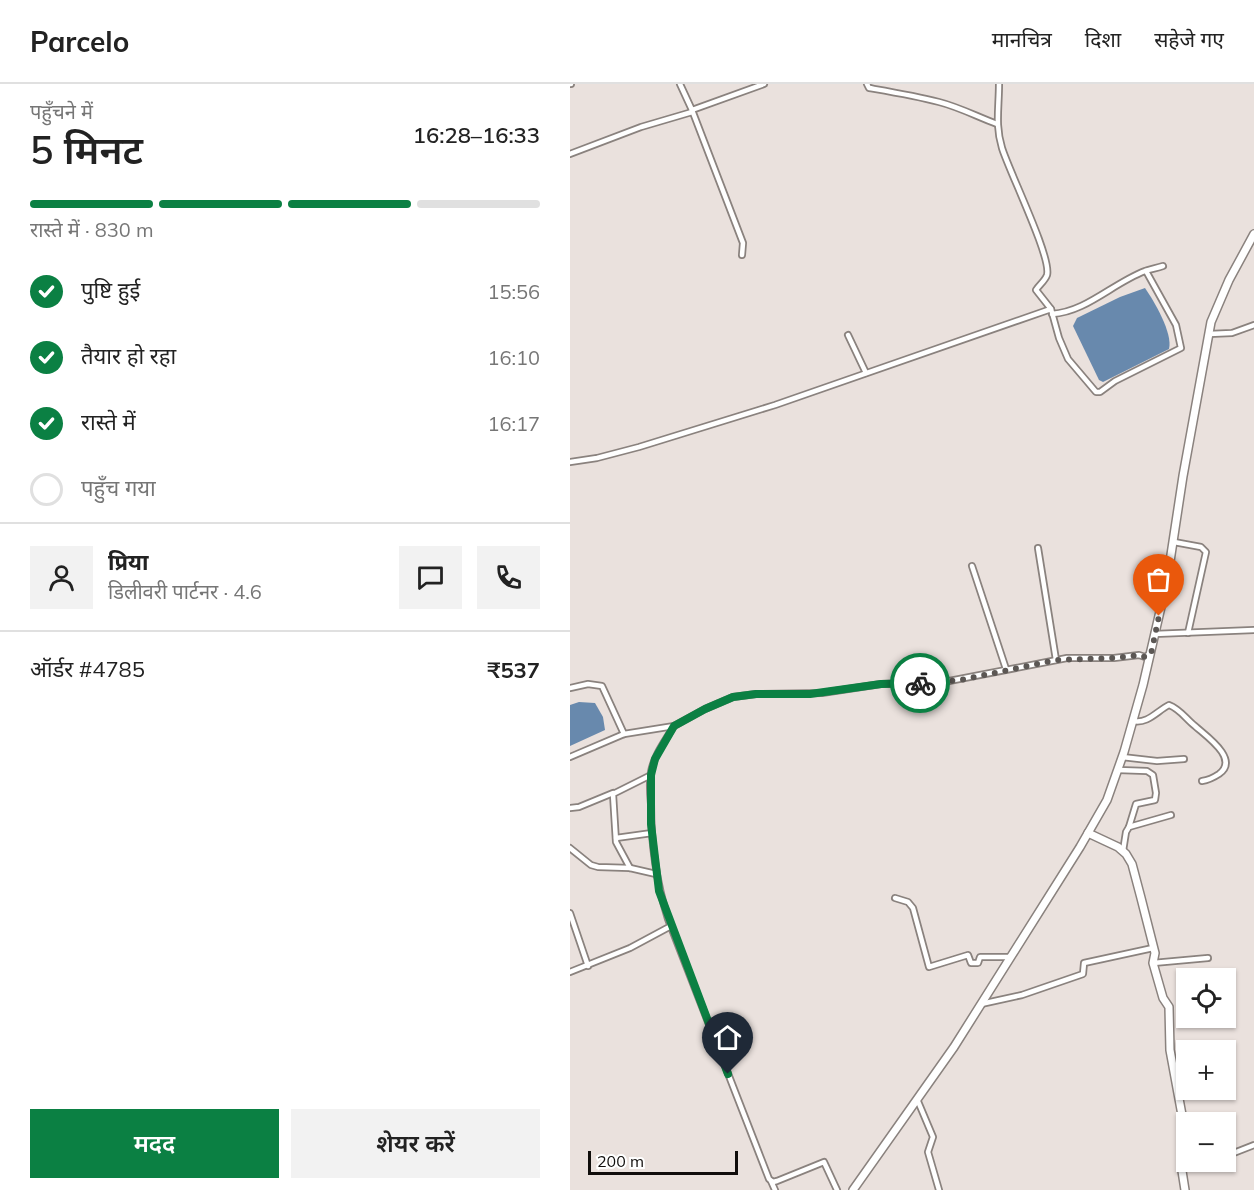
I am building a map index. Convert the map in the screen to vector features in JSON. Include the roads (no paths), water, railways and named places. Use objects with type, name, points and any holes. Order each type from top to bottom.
[{"type":"street","points":[[680,84],[743,243],[742,255]]},
{"type":"street","points":[[570,154],[764,84]]},
{"type":"street","points":[[867,84],[869,88],[890,90],[918,99],[940,102],[997,124]]},
{"type":"street","points":[[999,84],[997,124],[1002,149],[1040,243],[1047,270],[1047,276],[1036,290],[1051,311],[1068,359],[1096,392],[1100,392],[1116,381],[1181,348],[1176,325],[1146,271]]},
{"type":"street","points":[[853,1190],[954,1047],[1107,800],[1133,721],[1151,654],[1167,581],[1183,476],[1214,314],[1254,234]]},
{"type":"street","points":[[570,462],[639,447],[828,388],[1051,311],[1063,313],[1079,307],[1146,271],[1163,266]]},
{"type":"street","points":[[1209,334],[1232,333],[1254,325]]},
{"type":"street","points":[[848,335],[866,373]]},
{"type":"street","points":[[1174,542],[1202,547],[1206,552],[1188,633]]},
{"type":"street","points":[[1038,548],[1056,660]]},
{"type":"street","points":[[972,566],[1006,669]]},
{"type":"street","points":[[1154,634],[1254,630]]},
{"type":"street","points":[[570,757],[624,734],[674,726],[733,697],[756,694],[816,694],[881,684],[944,682],[1056,660],[1139,655],[1145,657],[1151,654]]},
{"type":"street","points":[[570,688],[588,684],[602,686],[624,734]]},
{"type":"street","points":[[1133,721],[1138,722],[1152,717],[1169,705],[1185,715],[1217,745],[1226,760],[1223,771],[1210,780],[1202,781]]},
{"type":"street","points":[[674,726],[655,759],[651,775],[652,833],[659,891],[775,1190]]},
{"type":"street","points":[[1122,757],[1157,761],[1184,759]]},
{"type":"street","points":[[1118,770],[1147,771],[1153,775],[1156,793],[1155,800],[1136,804],[1126,832],[1123,850]]},
{"type":"street","points":[[570,808],[579,807],[651,775]]},
{"type":"street","points":[[613,793],[616,838],[630,868]]},
{"type":"street","points":[[1129,827],[1170,815]]},
{"type":"street","points":[[616,838],[652,833]]},
{"type":"street","points":[[1088,833],[1123,850],[1132,864],[1153,948],[1153,963],[1163,998],[1169,1007],[1170,1050],[1181,1112]]},
{"type":"street","points":[[570,848],[591,865],[656,873]]},
{"type":"street","points":[[895,898],[908,902],[913,908],[929,967],[968,956],[974,964],[978,963],[980,957],[1010,957]]},
{"type":"street","points":[[570,913],[588,966]]},
{"type":"street","points":[[570,972],[630,948],[671,926]]},
{"type":"street","points":[[981,1004],[1022,995],[1083,974],[1082,964],[1084,963],[1153,948]]},
{"type":"street","points":[[1153,963],[1208,958]]},
{"type":"street","points":[[917,1099],[933,1137],[928,1152],[939,1190]]},
{"type":"street","points":[[1236,1152],[1254,1145]]},
{"type":"street","points":[[771,1181],[777,1181],[824,1162],[837,1190]]},
{"type":"street","points":[[1183,1172],[1185,1190]]},
{"type":"water","points":[[1145,288],[1166,326],[1169,349],[1103,382],[1099,380],[1073,326],[1077,318],[1120,297]]},
{"type":"water","points":[[579,702],[595,703],[603,717],[605,730],[570,746],[570,705]]}]
